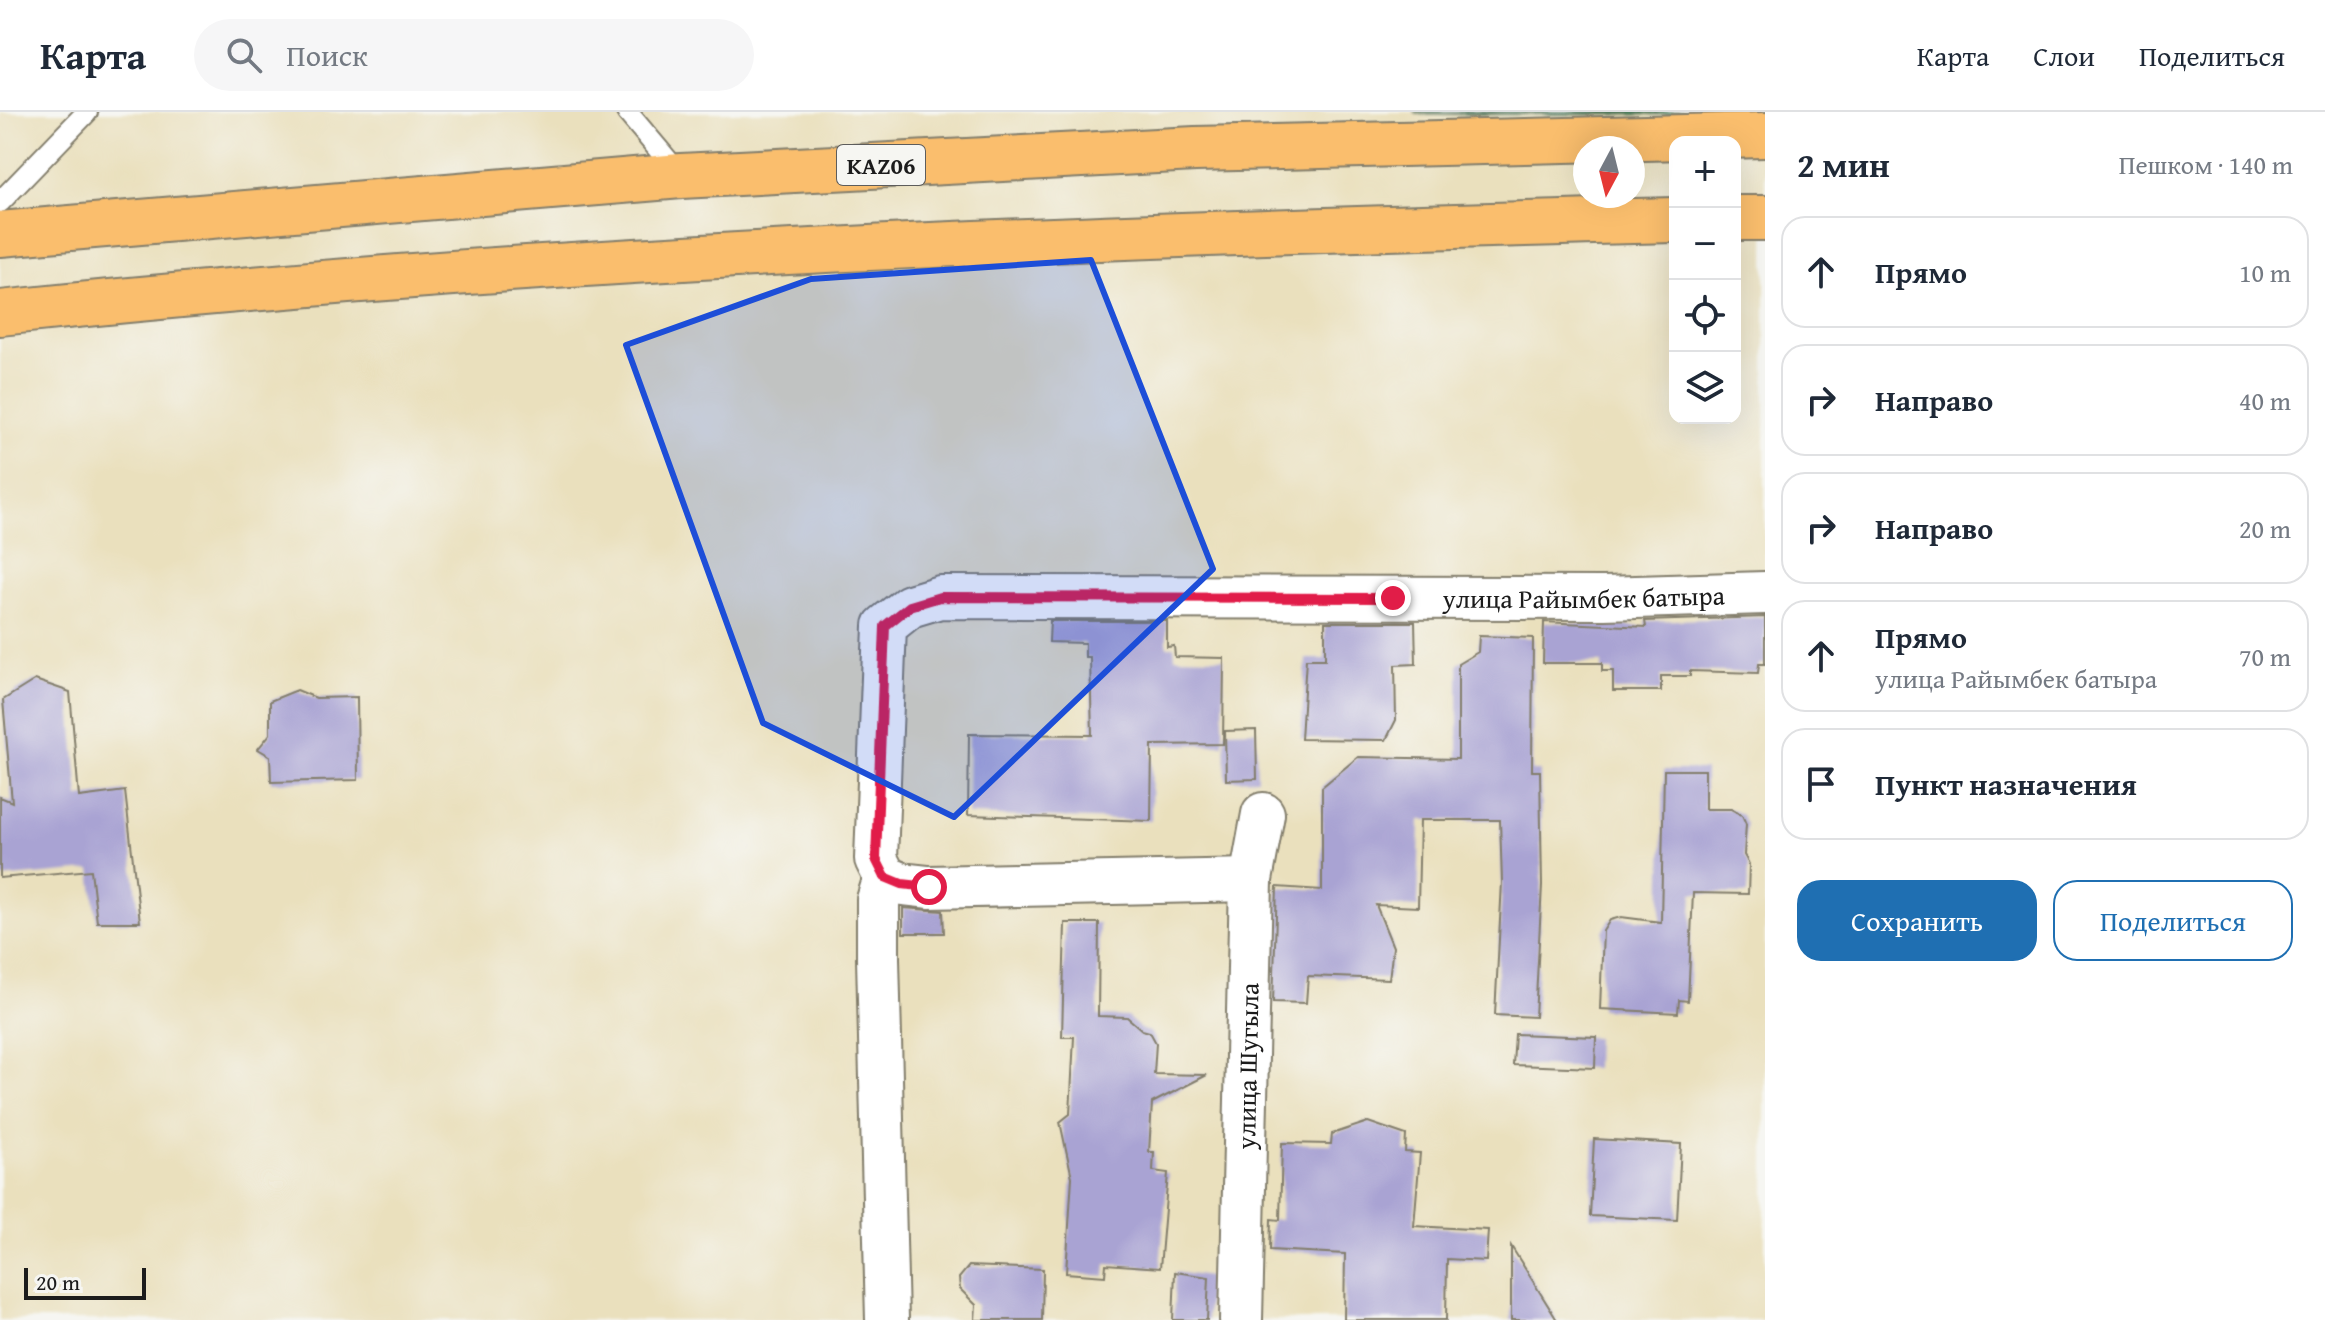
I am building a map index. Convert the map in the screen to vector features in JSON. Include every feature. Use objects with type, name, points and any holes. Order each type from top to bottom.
[{"type":"highway","name":"KАZ06","points":[[0,234],[681,176],[1195,149],[1765,135]]},
{"type":"highway","points":[[1741,218],[1765,218]]},
{"type":"highway","points":[[0,313],[248,287],[628,262],[1180,232],[1669,220]]},
{"type":"street","name":"улица Райымбек батыра","points":[[885,877],[876,859],[885,626],[910,606],[940,597],[1604,598],[1765,593]]},
{"type":"street","name":"улица Шугыла","points":[[1241,1320],[1251,880],[1263,814]]},
{"type":"street","points":[[887,1320],[878,958],[878,900],[885,877],[902,884],[929,887],[1251,880]]},
{"type":"lane","points":[[0,202],[87,112]]},
{"type":"lane","points":[[627,112],[681,176]]},
{"type":"highlighted area","points":[[1091,260],[1213,569],[954,817],[763,723],[626,345],[811,279]]},
{"type":"green space","points":[[1415,112],[1765,112],[1765,115],[1417,114]]},
{"type":"building","points":[[1765,617],[1765,664],[1759,664],[1758,673],[1690,671],[1690,676],[1661,676],[1661,691],[1613,691],[1613,671],[1602,671],[1602,663],[1543,663],[1544,622],[1646,627],[1645,621]]},
{"type":"building","points":[[1050,621],[1167,621],[1167,647],[1174,646],[1175,657],[1224,658],[1223,744],[1152,745],[1151,821],[968,815],[969,734],[1092,735],[1090,657],[1085,657],[1085,643],[1049,642]]},
{"type":"building","points":[[1325,622],[1415,622],[1416,664],[1395,665],[1396,720],[1386,740],[1301,739],[1306,659],[1325,659]]},
{"type":"building","points":[[1479,636],[1533,638],[1532,771],[1540,771],[1542,885],[1535,1017],[1495,1015],[1502,882],[1500,820],[1420,820],[1418,907],[1376,905],[1393,947],[1389,979],[1308,976],[1306,1003],[1273,1002],[1277,887],[1322,890],[1322,787],[1358,757],[1458,759],[1458,664],[1478,652]]},
{"type":"building","points":[[35,680],[70,692],[79,797],[125,791],[140,922],[97,922],[91,870],[0,878],[0,797],[12,802],[3,700]]},
{"type":"building","points":[[297,690],[316,698],[357,697],[358,780],[271,782],[270,756],[258,749],[270,734],[270,701]]},
{"type":"building","points":[[1256,730],[1257,779],[1226,780],[1225,731]]},
{"type":"building","points":[[1664,770],[1705,770],[1705,809],[1731,809],[1742,815],[1746,824],[1744,855],[1749,864],[1748,894],[1693,893],[1688,1001],[1679,1000],[1678,1013],[1600,1009],[1603,931],[1610,920],[1621,917],[1661,922]]},
{"type":"building","points":[[903,908],[943,911],[944,933],[903,933]]},
{"type":"building","points":[[1065,923],[1099,923],[1098,1016],[1127,1017],[1142,1030],[1150,1032],[1156,1043],[1154,1074],[1207,1075],[1152,1103],[1149,1152],[1154,1152],[1153,1171],[1168,1173],[1160,1268],[1106,1264],[1105,1276],[1066,1273],[1072,1177],[1060,1122],[1070,1114],[1074,1037],[1062,1037]]},
{"type":"building","points":[[1515,1034],[1596,1037],[1595,1068],[1513,1065]]},
{"type":"building","points":[[1368,1122],[1406,1135],[1405,1152],[1420,1153],[1414,1226],[1488,1230],[1486,1261],[1447,1259],[1446,1320],[1344,1320],[1345,1254],[1270,1250],[1271,1219],[1280,1220],[1282,1143],[1331,1144],[1332,1134]]},
{"type":"building","points":[[1594,1139],[1681,1144],[1677,1220],[1590,1216]]},
{"type":"building","points":[[1511,1246],[1557,1320],[1511,1320]]},
{"type":"building","points":[[969,1266],[1043,1269],[1042,1320],[975,1320],[976,1305],[960,1289],[959,1278]]},
{"type":"building","points":[[1175,1272],[1209,1277],[1207,1320],[1173,1320]]},
{"type":"route","points":[[929,887],[902,884],[885,877],[876,859],[885,626],[910,606],[940,597],[1393,598]]}]
